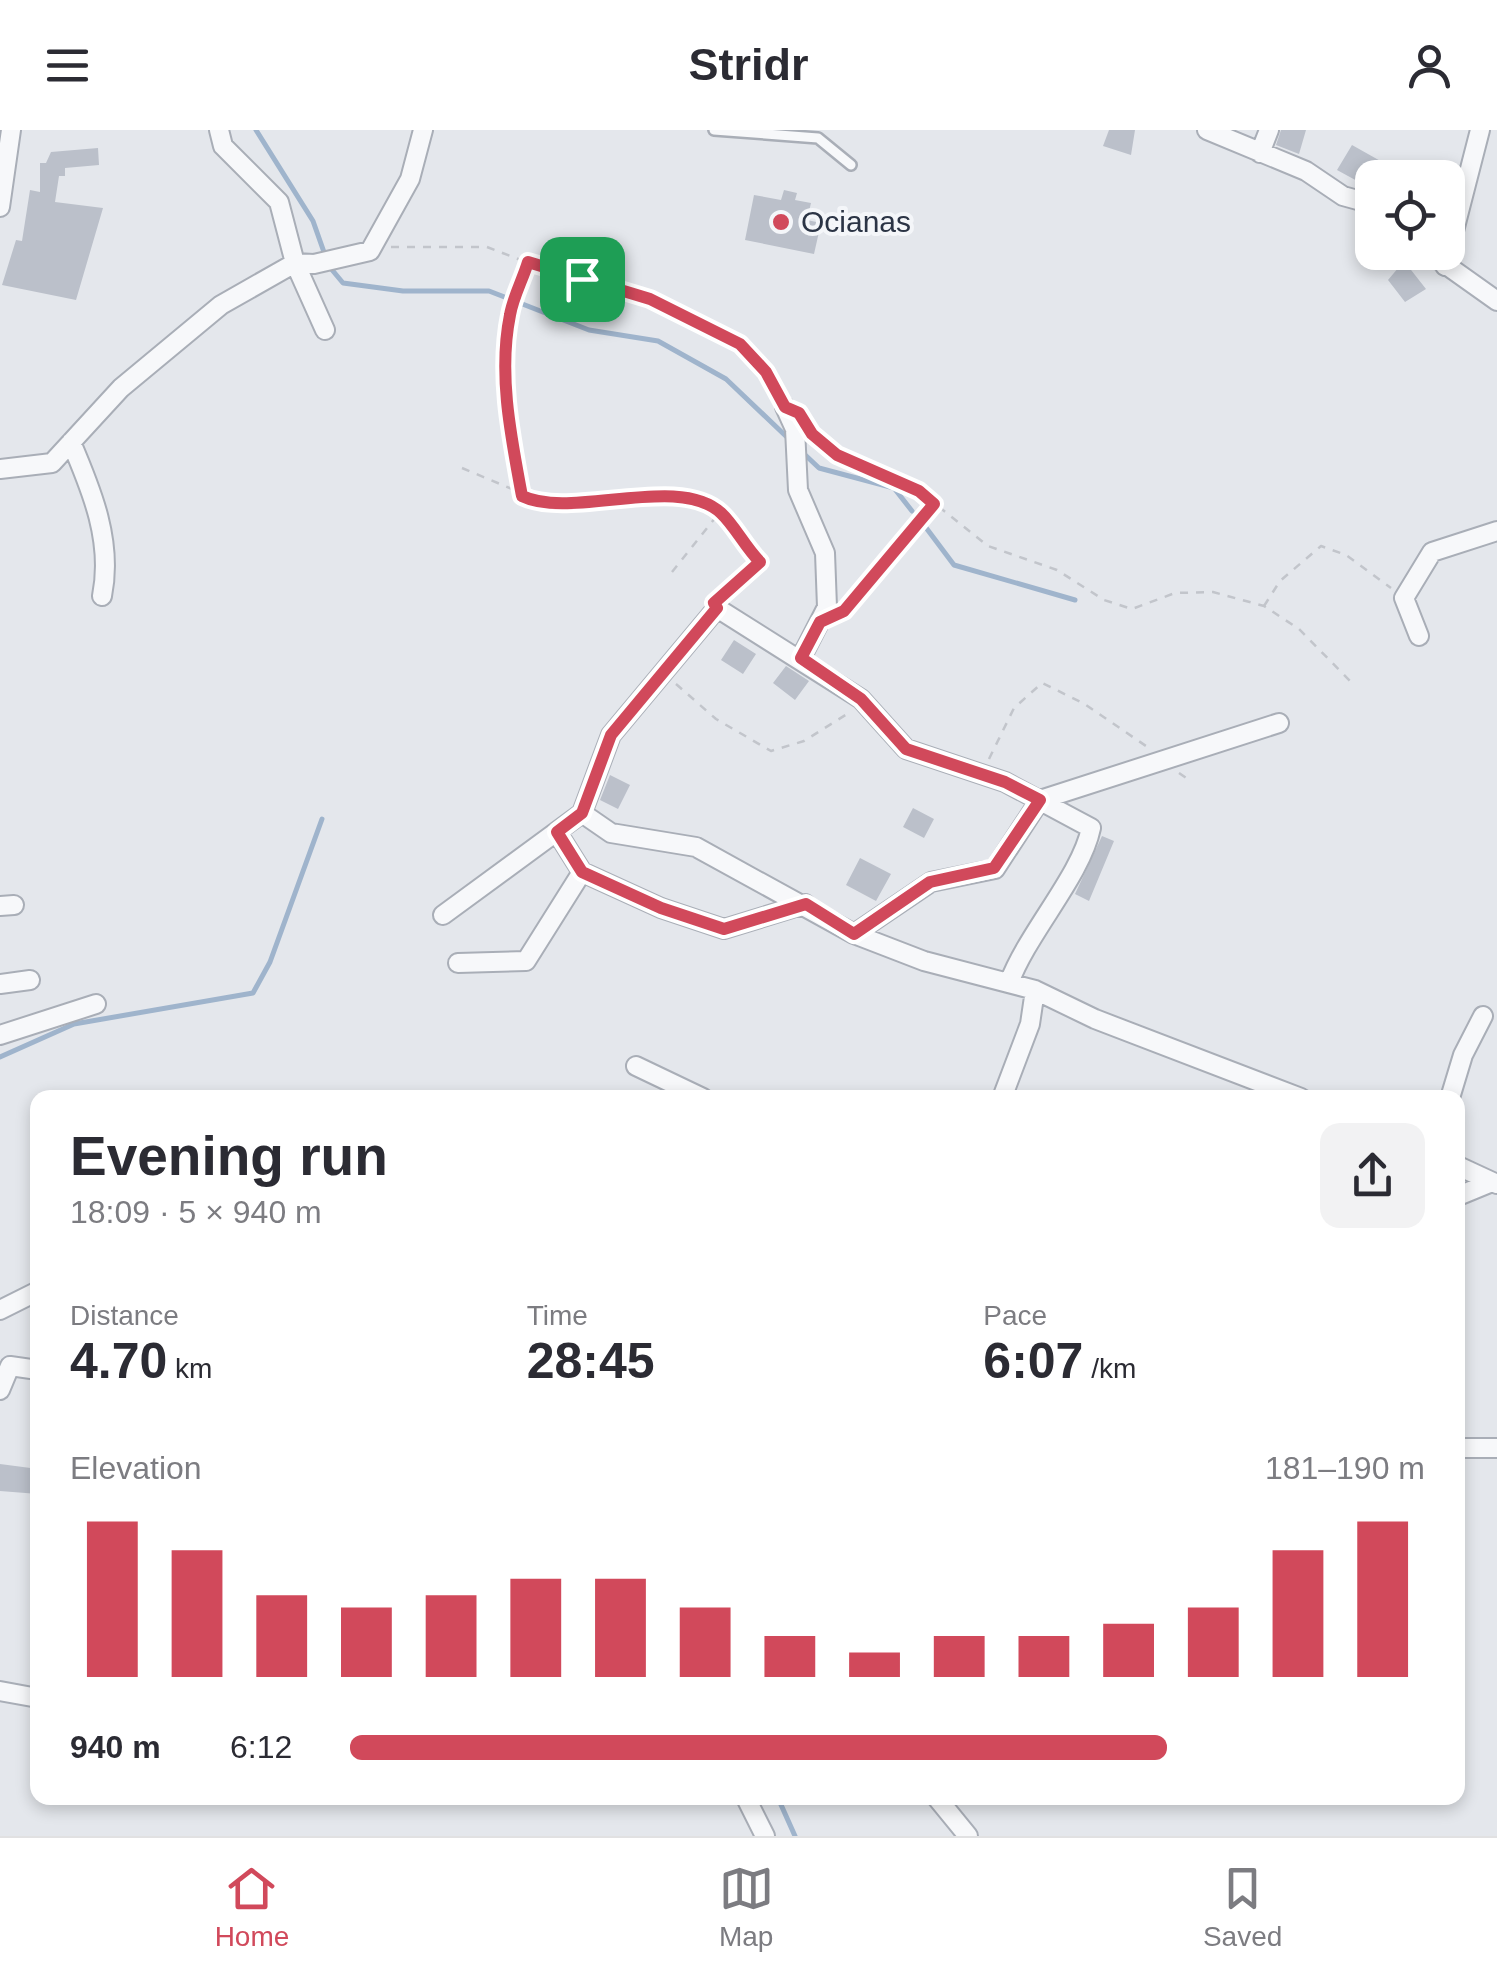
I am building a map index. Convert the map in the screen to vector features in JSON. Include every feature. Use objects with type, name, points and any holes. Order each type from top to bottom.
[{"type":"street","points":[[1,197],[11,130]]},
{"type":"street","points":[[219,130],[223,146],[279,202],[295,263],[324,330]]},
{"type":"street","points":[[0,468],[52,463],[120,388],[221,305],[295,263],[317,263],[370,251],[410,179],[423,130]]},
{"type":"street","points":[[1207,130],[1306,171],[1343,196],[1355,199]]},
{"type":"street","points":[[1260,153],[1269,130]]},
{"type":"street","points":[[1465,188],[1480,130]]},
{"type":"street","points":[[1451,270],[1497,301]]},
{"type":"street","points":[[785,407],[804,433],[798,453],[798,490],[825,553],[828,607],[801,658]]},
{"type":"street","points":[[71,442],[102,534],[107,570],[102,596]]},
{"type":"street","points":[[1418,636],[1404,598],[1432,552],[1497,532]]},
{"type":"street","points":[[444,915],[582,813],[611,735],[717,608],[801,658],[864,702],[906,749],[982,774],[1040,800],[1092,830],[1024,948],[1010,983]]},
{"type":"street","points":[[854,934],[930,882],[994,868],[1040,800],[1279,723]]},
{"type":"street","points":[[582,813],[611,832],[696,847],[806,904],[854,934],[924,961],[1036,990],[1095,1018],[1280,1090]]},
{"type":"street","points":[[557,832],[582,872],[661,908],[724,929],[806,904]]},
{"type":"street","points":[[458,963],[526,961],[582,872]]},
{"type":"street","points":[[0,984],[30,980]]},
{"type":"street","points":[[1005,1090],[1030,1024],[1036,990]]},
{"type":"street","points":[[0,1035],[96,1004]]},
{"type":"street","points":[[1452,1090],[1463,1055],[1483,1016]]},
{"type":"street","points":[[636,1066],[686,1090]]},
{"type":"street","points":[[1465,1169],[1494,1183]]},
{"type":"street","points":[[1465,1193],[1494,1183]]},
{"type":"street","points":[[0,1310],[30,1295]]},
{"type":"street","points":[[0,1390],[5,1359],[30,1367]]},
{"type":"street","points":[[1465,1448],[1497,1448]]},
{"type":"street","points":[[0,1691],[30,1697]]},
{"type":"street","points":[[750,1805],[765,1836]]},
{"type":"street","points":[[944,1805],[968,1836]]},
{"type":"lane","points":[[714,130],[818,138],[851,165]]},
{"type":"path","points":[[370,251],[416,245],[476,247],[650,299],[740,344],[766,372],[785,407]]},
{"type":"path","points":[[522,496],[509,421],[505,348],[511,309],[528,262]]},
{"type":"path","points":[[804,433],[837,455],[919,491],[988,546],[1057,570],[1104,600],[1132,609],[1175,592],[1214,592],[1264,606],[1299,629],[1354,686]]},
{"type":"path","points":[[462,468],[522,496],[550,504],[631,497],[684,500],[720,512],[760,562],[714,603],[717,608]]},
{"type":"path","points":[[820,622],[844,611],[934,504]]},
{"type":"path","points":[[672,572],[720,512]]},
{"type":"path","points":[[1264,606],[1280,581],[1321,546],[1346,554],[1404,598]]},
{"type":"path","points":[[664,674],[716,719],[771,751],[804,741],[864,702]]},
{"type":"path","points":[[982,774],[1014,708],[1042,682],[1083,703],[1189,780]]},
{"type":"building","points":[[1109,130],[1135,130],[1131,155],[1103,146]]},
{"type":"building","points":[[1281,130],[1306,130],[1299,154],[1276,145]]},
{"type":"building","points":[[1352,145],[1379,160],[1355,160],[1355,180],[1337,170]]},
{"type":"building","points":[[98,148],[99,165],[65,168],[65,176],[59,176],[55,202],[103,208],[76,300],[2,285],[16,240],[22,241],[30,190],[40,192],[40,163],[46,163],[51,152]]},
{"type":"building","name":"Ocianas","points":[[784,190],[797,193],[795,200],[811,203],[807,220],[821,223],[814,254],[745,240],[754,195],[781,200]]},
{"type":"building","points":[[1396,270],[1411,270],[1426,289],[1405,302],[1388,280]]},
{"type":"building","points":[[734,640],[756,654],[743,674],[721,660]]},
{"type":"building","points":[[786,666],[809,681],[795,700],[773,683]]},
{"type":"building","points":[[610,775],[630,785],[618,809],[600,800]]},
{"type":"building","points":[[913,808],[934,819],[924,838],[903,827]]},
{"type":"building","points":[[1102,836],[1114,841],[1089,901],[1075,894]]},
{"type":"building","points":[[860,858],[891,874],[876,901],[846,885]]},
{"type":"building","points":[[0,1464],[30,1468],[30,1493],[0,1491]]},
{"type":"waterway","points":[[256,130],[313,221],[325,255]]},
{"type":"waterway","points":[[328,265],[343,283],[403,291],[489,291],[589,330],[658,341],[726,379],[790,440]]},
{"type":"waterway","points":[[801,451],[819,468],[894,488],[912,511]]},
{"type":"waterway","points":[[924,525],[954,565],[1075,600]]},
{"type":"waterway","points":[[0,1057],[74,1024],[253,993],[270,962],[322,819]]},
{"type":"waterway","points":[[781,1805],[795,1836]]},
{"type":"place","name":"Ocianas","points":[[781,222]]},
{"type":"route","points":[[528,262],[564,277],[582,279],[650,299],[740,344],[766,372],[785,407],[799,413],[812,434],[837,455],[919,491],[934,504],[920,515],[894,554],[844,611],[820,622],[801,658],[861,699],[906,749],[1005,782],[1040,800],[994,868],[930,882],[854,934],[806,904],[724,929],[661,908],[582,872],[557,832],[582,813],[611,735],[717,608],[714,603],[754,572],[760,562],[720,512],[706,504],[631,497],[550,504],[522,496],[509,421],[505,348],[511,309],[528,262]]}]
